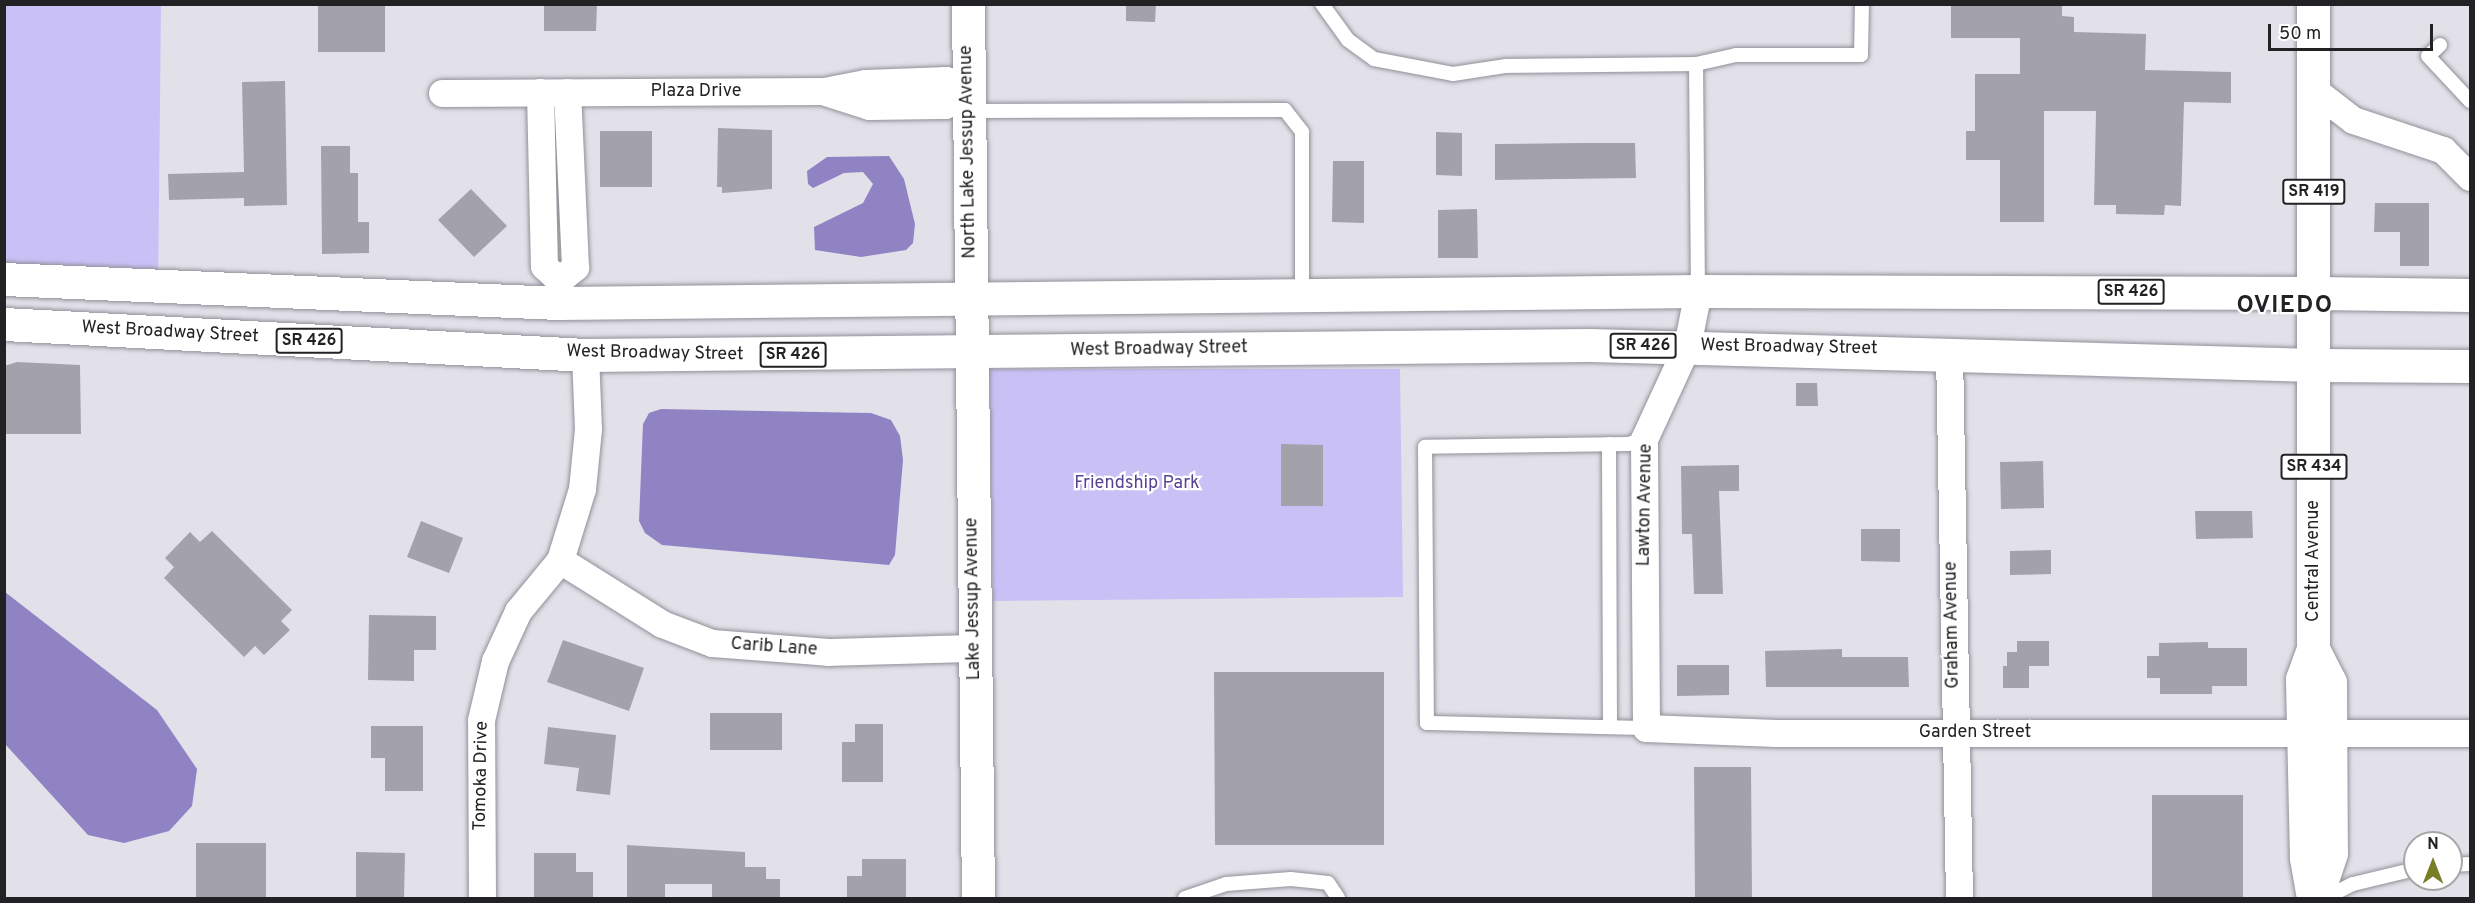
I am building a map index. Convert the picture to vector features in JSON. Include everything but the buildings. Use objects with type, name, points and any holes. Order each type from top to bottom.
[{"type":"main road","name":"North Lake Jessup Avenue","points":[[968,4],[971,299]]},
{"type":"main road","name":"SR 419","points":[[2313,4],[2315,293]]},
{"type":"main road","name":"SR 426","points":[[4,279],[971,299],[1698,291],[2315,293]]},
{"type":"main road","points":[[2315,293],[2470,294]]},
{"type":"main road","name":"Central Avenue","points":[[2315,293],[2313,650],[2302,679],[2317,733]]},
{"type":"main road","name":"Lake Jessup Avenue","points":[[971,299],[978,898]]},
{"type":"main road","name":"West Broadway Street","points":[[4,324],[585,355],[1687,346],[1949,352],[2314,365],[2470,366]]},
{"type":"main road","name":"Central Avenue","points":[[2313,650],[2330,682],[2317,733],[2306,858],[2315,898]]},
{"type":"street","points":[[2314,90],[2353,120],[2443,150],[2470,177]]},
{"type":"street","name":"Plaza Drive","points":[[442,93],[824,91],[880,106],[945,105],[969,101]]},
{"type":"street","points":[[540,92],[544,266],[559,291],[576,267],[567,92]]},
{"type":"street","name":"Lawton Avenue","points":[[1646,728],[1644,439],[1687,346],[1698,291]]},
{"type":"street","name":"Graham Avenue","points":[[1949,352],[1959,898]]},
{"type":"street","name":"Tomoka Drive","points":[[482,898],[481,720],[495,662],[518,611],[560,560],[582,489],[588,429],[585,355]]},
{"type":"street","name":"Carib Lane","points":[[560,560],[663,624],[712,643],[828,652],[974,648]]},
{"type":"street","name":"Garden Street","points":[[1646,728],[1955,733],[2470,733]]},
{"type":"lane","points":[[1322,4],[1348,40],[1374,59],[1453,74],[1506,66],[1696,64],[1736,55],[1860,55],[1862,4]]},
{"type":"lane","points":[[2440,45],[2428,56],[2470,100]]},
{"type":"lane","points":[[1696,64],[1698,291]]},
{"type":"lane","points":[[969,101],[1285,110],[1302,132],[1302,295]]},
{"type":"lane","points":[[1644,439],[1608,444],[1425,447],[1427,723],[1646,728]]},
{"type":"lane","points":[[1608,444],[1610,727]]},
{"type":"lane","points":[[2325,898],[2353,884],[2403,872]]},
{"type":"lane","points":[[1185,898],[1226,884],[1292,879],[1328,883],[1338,898]]},
{"type":"green space","points":[[4,5],[161,5],[158,296],[5,296]]},
{"type":"green space","name":"Friendship Park","points":[[989,369],[1400,369],[1403,597],[993,601]]},
{"type":"shaded area","points":[[889,156],[904,179],[915,224],[913,243],[906,250],[861,257],[815,250],[814,227],[863,203],[873,184],[863,172],[844,173],[813,188],[808,184],[807,171],[827,157]]},
{"type":"shaded area","points":[[661,409],[871,413],[891,420],[900,436],[903,460],[895,555],[889,565],[662,545],[645,533],[639,521],[643,424],[649,413]]},
{"type":"shaded area","points":[[5,592],[157,710],[197,769],[192,806],[169,831],[124,843],[88,835],[5,744]]},
{"type":"district","name":"OVIEDO","points":[[2285,307]]}]
